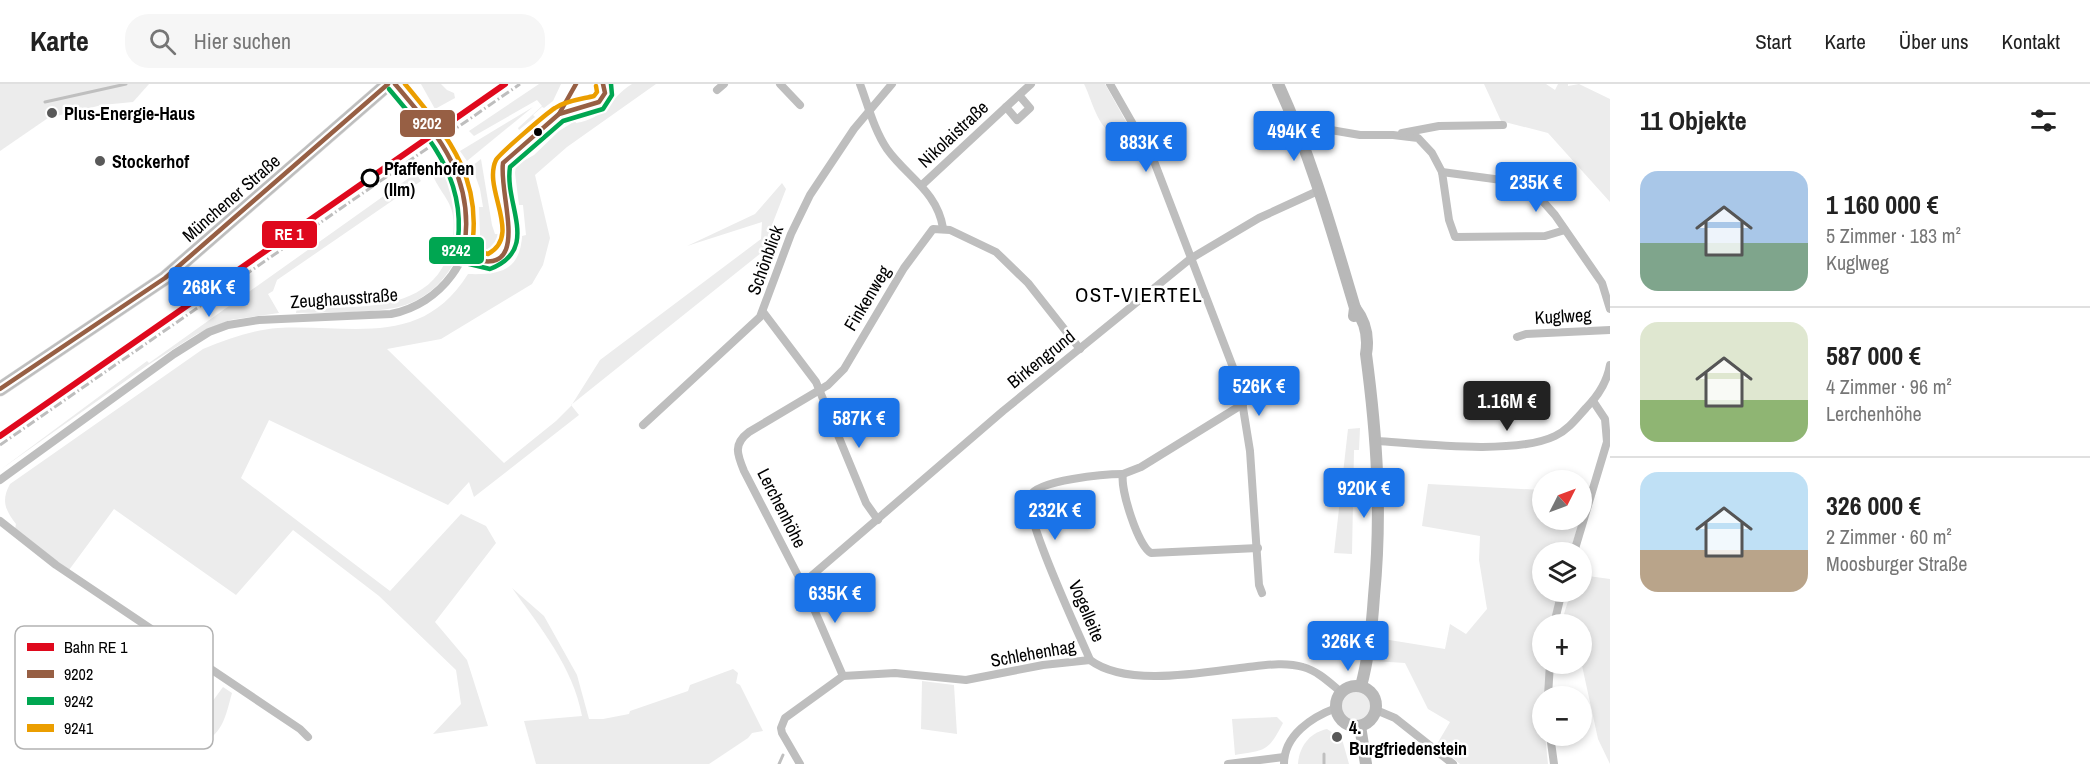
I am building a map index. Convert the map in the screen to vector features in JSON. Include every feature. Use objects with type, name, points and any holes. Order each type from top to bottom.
[{"type":"main road","name":"Münchener Straße","points":[[0,389],[165,278],[388,84]]},
{"type":"street","points":[[395,84],[425,121]]},
{"type":"street","points":[[780,84],[800,105]]},
{"type":"street","points":[[860,84],[887,149],[922,185],[938,208],[943,228],[996,252],[1008,262],[1028,282],[1080,349]]},
{"type":"street","name":"Schönblick","points":[[643,425],[753,324],[763,312],[791,234],[810,195],[838,150],[892,84]]},
{"type":"street","name":"Nikolaistraße","points":[[922,185],[1031,84]]},
{"type":"street","points":[[1110,84],[1134,126],[1142,130],[1170,200],[1190,260],[1236,373],[1248,428],[1259,585],[1262,593]]},
{"type":"street","points":[[1278,84],[1296,124],[1320,190],[1355,308],[1361,316],[1368,345],[1366,354],[1377,441],[1379,515],[1370,641],[1361,687]]},
{"type":"street","name":"Nikolaistraße","points":[[1006,107],[1017,120],[1030,108],[1018,95]]},
{"type":"street","points":[[1296,124],[1360,135],[1418,138],[1432,153],[1442,172],[1449,220],[1455,237],[1545,236],[1565,230],[1539,196],[1523,185],[1442,172]]},
{"type":"street","points":[[1393,135],[1439,126],[1503,125]]},
{"type":"street","name":"Zeughausstraße","points":[[0,480],[180,349],[209,332],[228,325],[259,320],[392,314],[411,309],[432,297],[457,268],[469,233],[470,215],[466,194],[447,154]]},
{"type":"street","name":"Birkengrund","points":[[802,584],[986,425],[1190,260],[1259,218],[1320,190]]},
{"type":"street","name":"Finkenweg","points":[[820,390],[832,382],[844,369],[929,232],[943,228]]},
{"type":"street","name":"Kuglweg","points":[[1565,230],[1606,291],[1610,309]]},
{"type":"street","points":[[763,312],[820,390],[866,503],[878,520]]},
{"type":"street","name":"Kuglweg","points":[[1517,337],[1526,334],[1610,330]]},
{"type":"street","points":[[1377,441],[1470,446],[1538,442],[1560,433],[1593,401],[1605,382],[1610,365]]},
{"type":"street","name":"Lerchenhöhe","points":[[820,390],[749,432],[739,441],[737,451],[759,502],[802,584],[843,676]]},
{"type":"street","points":[[1577,542],[1607,442],[1605,420],[1593,401]]},
{"type":"street","points":[[1243,404],[1141,467],[1123,474],[1122,488],[1143,545],[1148,552],[1155,554],[1258,548]]},
{"type":"street","name":"Vogelleite","points":[[1090,660],[1045,553],[1032,516],[1029,499],[1034,492],[1065,481],[1092,475],[1123,474]]},
{"type":"street","points":[[0,521],[56,565],[147,626]]},
{"type":"street","name":"Schlehenhag","points":[[843,676],[895,674],[966,680],[1043,665],[1090,660],[1095,664],[1122,672],[1156,675],[1291,665],[1315,672],[1341,692]]},
{"type":"street","points":[[213,671],[300,729],[308,737]]},
{"type":"street","points":[[801,764],[782,733],[782,723],[789,713],[843,676]]},
{"type":"street","points":[[1354,686],[1361,687],[1373,695],[1376,710],[1370,722],[1360,726],[1351,726],[1339,718],[1336,708],[1338,698],[1341,692],[1354,686]]},
{"type":"street","points":[[1228,764],[1284,760],[1299,730],[1321,714],[1336,708]]},
{"type":"street","points":[[1376,710],[1395,718],[1453,764]]},
{"type":"street","points":[[1360,726],[1366,764]]},
{"type":"street","points":[[1552,746],[1554,764]]},
{"type":"shaded area","points":[[0,84],[149,84],[133,102],[102,105],[48,118],[0,151]]},
{"type":"shaded area","points":[[421,84],[441,84],[454,93],[455,98],[435,109]]},
{"type":"shaded area","points":[[539,84],[561,84],[553,101],[544,108],[542,107],[533,115],[535,117],[519,130],[518,128],[542,106],[537,100],[474,136],[469,131]]},
{"type":"shaded area","points":[[632,84],[656,84],[567,147],[535,175],[550,238],[543,265],[532,284],[441,339],[387,349],[504,463],[556,421],[571,405],[579,415],[474,497],[469,482],[448,505],[269,420],[241,478],[390,591],[461,514],[486,526],[496,543],[435,622],[467,660],[488,726],[433,734],[461,704],[456,670],[379,596],[293,530],[236,595],[114,509],[69,570],[15,529],[16,524],[9,514],[5,500],[10,484],[203,349],[268,329],[383,328],[407,323],[429,314],[449,298],[468,274],[498,272],[506,269],[517,257],[522,236],[526,235],[523,205],[519,205],[516,165],[534,155],[559,131],[575,121],[576,123],[586,121],[594,117]]},
{"type":"shaded area","points":[[1084,84],[1105,84],[1129,127],[1115,132],[1106,128],[1098,117]]},
{"type":"shaded area","points":[[1484,84],[1546,84],[1555,90],[1558,84],[1568,84],[1568,86],[1579,84],[1610,99],[1610,202],[1548,133],[1501,121]]},
{"type":"shaded area","points":[[533,107],[467,161],[460,151]]},
{"type":"shaded area","points":[[481,159],[492,225],[495,234],[499,234],[498,248],[487,254],[482,254],[477,249],[480,234],[479,207],[483,207],[472,166]]},
{"type":"shaded area","points":[[443,163],[459,189],[466,218],[465,232],[456,260],[439,284],[415,301],[390,309],[296,313],[298,300],[301,299],[321,308],[383,304],[411,295],[434,279],[443,267],[454,230],[452,210],[432,171]]},
{"type":"shaded area","points":[[416,173],[421,181],[277,280],[273,291],[268,294],[279,313],[230,320],[197,334],[148,365],[0,470],[147,361],[149,363]]},
{"type":"shaded area","points":[[782,183],[786,189],[761,253],[572,404],[600,360],[761,239],[762,222],[687,246],[755,214]]},
{"type":"shaded area","points":[[1360,428],[1359,450],[1354,450],[1352,554],[1334,553],[1348,429]]},
{"type":"shaded area","points":[[1428,484],[1532,489],[1532,530],[1577,530],[1573,542],[1532,542],[1532,602],[1557,602],[1554,614],[1532,614],[1532,674],[1546,674],[1546,686],[1532,686],[1532,746],[1546,746],[1548,764],[1460,764],[1437,744],[1450,722],[1428,709],[1405,663],[1373,661],[1377,638],[1445,649],[1450,624],[1466,634],[1487,609],[1479,560],[1480,536],[1422,526]]},
{"type":"shaded area","points":[[1592,577],[1610,579],[1610,764],[1598,739],[1592,711],[1592,686],[1586,686],[1584,674],[1592,674],[1592,614],[1564,614],[1568,602],[1592,602]]},
{"type":"shaded area","points":[[512,588],[544,616],[577,675],[589,719],[629,714],[630,711],[688,691],[690,685],[733,669],[738,673],[736,683],[740,685],[763,731],[752,733],[709,764],[536,764],[524,721],[582,716],[578,698],[563,664]]},
{"type":"shaded area","points":[[922,681],[954,685],[957,734],[921,729]]},
{"type":"shaded area","points":[[223,687],[232,693],[225,718],[213,736],[213,701]]},
{"type":"shaded area","points":[[1356,691],[1367,695],[1371,706],[1367,717],[1356,721],[1345,717],[1341,706],[1345,695]]},
{"type":"shaded area","points":[[1277,717],[1283,723],[1269,745],[1260,750],[1235,755],[1232,719]]},
{"type":"shaded area","points":[[1327,729],[1342,739],[1349,764],[1298,764],[1300,752],[1310,737]]},
{"type":"waterway","points":[[45,102],[126,84]]},
{"type":"waterway","points":[[1324,754],[1324,764]]},
{"type":"waterway","points":[[779,764],[783,755]]},
{"type":"tunnel","points":[[425,121],[447,154]]},
{"type":"railway","points":[[0,445],[520,84]]},
{"type":"transit line","name":"9202","points":[[0,389],[165,278],[388,84]]},
{"type":"transit line","name":"9202","points":[[395,84],[440,142],[460,182],[465,205],[466,229],[463,255]]},
{"type":"transit line","name":"9241","points":[[405,84],[450,143],[468,184],[473,206],[474,231],[470,257]]},
{"type":"transit line","points":[[0,436],[505,84]]},
{"type":"transit line","name":"9202","points":[[463,255],[485,261],[499,258],[506,248],[509,233],[503,163],[559,114],[576,84]]},
{"type":"transit line","name":"9202","points":[[559,114],[599,102],[605,93],[603,84]]},
{"type":"transit line","name":"9242","points":[[461,262],[490,269],[505,260],[514,250],[517,225],[510,167],[563,121],[603,109],[612,95],[611,84]]},
{"type":"transit line","name":"9241","points":[[465,248],[488,254],[498,246],[502,235],[493,172],[496,160],[555,108],[594,96],[597,92],[596,86]]},
{"type":"transit line","name":"9242","points":[[389,89],[420,126],[444,164],[457,205],[459,228],[456,253]]},
{"type":"place","name":"Plus-Energie-Haus","points":[[52,113]]},
{"type":"place","name":"Stockerhof","points":[[100,161]]},
{"type":"place","name":"Pfaffenhofen (Ilm)","points":[[370,178]]},
{"type":"place","name":"4. Burgfriedenstein","points":[[1337,737]]},
{"type":"district","name":"OST-VIERTEL","points":[[1139,294]]}]
